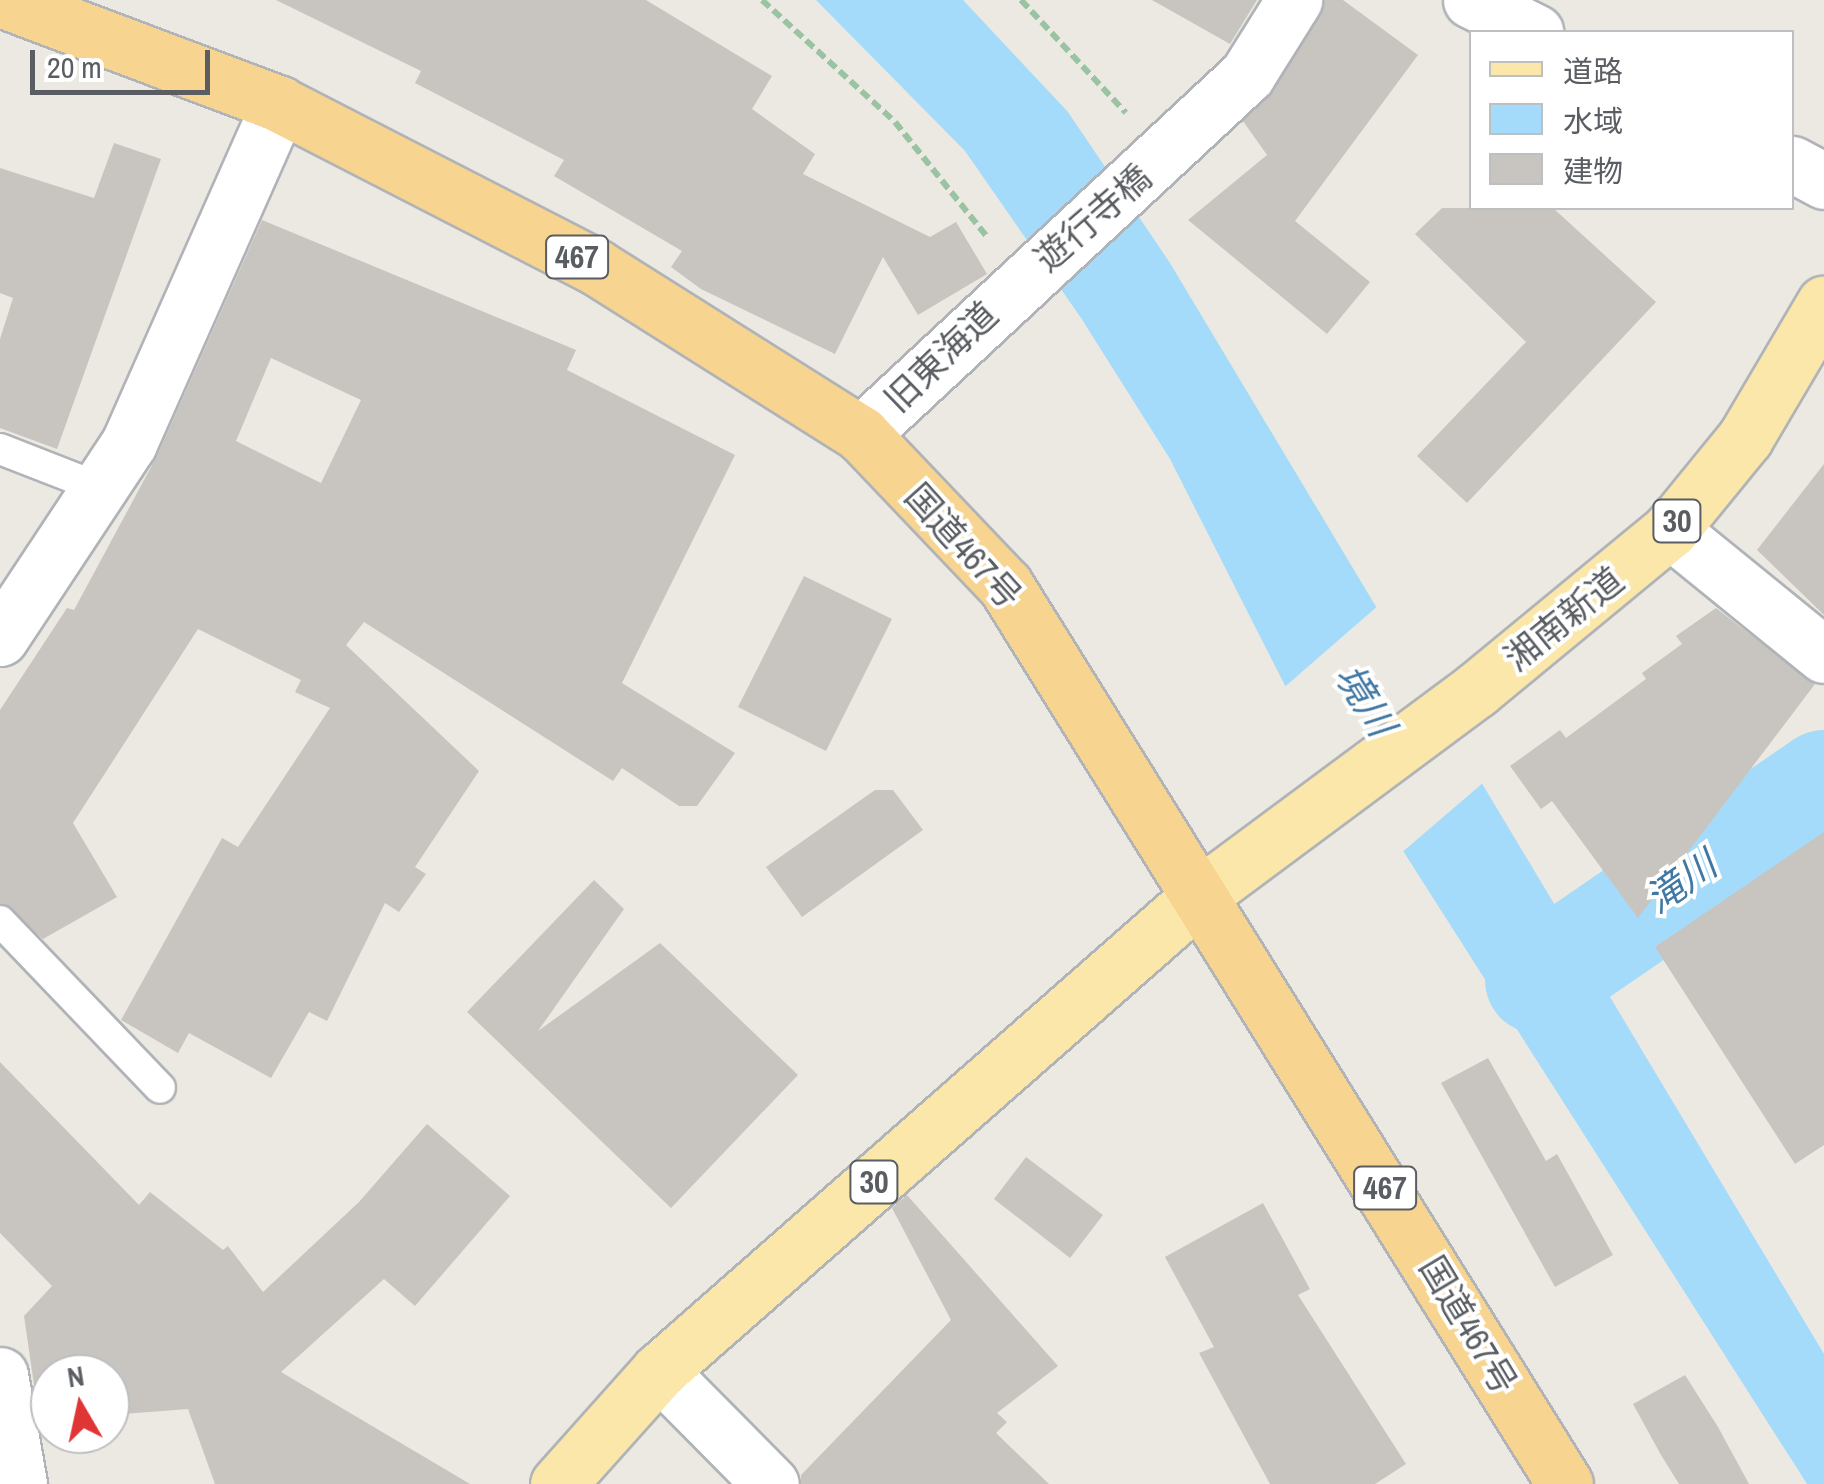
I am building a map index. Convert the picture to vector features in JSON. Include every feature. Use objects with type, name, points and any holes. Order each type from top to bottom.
[{"type":"highway","name":"国道467号","points":[[3,0],[278,104],[596,266],[861,434],[1005,585],[1204,892],[1566,1484]]},
{"type":"main road","name":"湘南新道","points":[[1204,892],[1476,690],[1670,530],[1745,438],[1824,304]]},
{"type":"main road","name":"30","points":[[558,1484],[659,1371],[1204,892]]},
{"type":"street","points":[[1164,156],[1247,75],[1294,0]]},
{"type":"street","points":[[1471,0],[1531,30]]},
{"type":"street","points":[[0,638],[129,443],[278,104]]},
{"type":"street","name":"遊行寺橋","points":[[1022,280],[1164,156]]},
{"type":"street","points":[[1794,165],[1824,181]]},
{"type":"street","name":"旧東海道","points":[[861,434],[1022,280]]},
{"type":"street","points":[[1670,530],[1824,655]]},
{"type":"street","points":[[659,1371],[771,1484]]},
{"type":"street","points":[[0,1375],[19,1484]]},
{"type":"lane","points":[[0,449],[100,488]]},
{"type":"lane","points":[[0,921],[160,1088]]},
{"type":"path","points":[[762,0],[894,122],[1022,280]]},
{"type":"path","points":[[1021,0],[1164,156]]},
{"type":"water","name":"境川","points":[[816,0],[963,0],[1068,112],[1170,263],[1824,1354],[1824,1484],[1807,1484],[1368,796],[1309,733],[1170,459],[1081,318],[965,151]]},
{"type":"pier","points":[[1380,604],[1484,782],[1400,854],[1364,799],[1305,736],[1280,691]]},
{"type":"building","points":[[276,0],[646,0],[772,76],[752,109],[815,154],[803,174],[930,237],[956,222],[987,274],[918,315],[883,257],[835,354],[701,289],[671,267],[682,251],[554,176],[564,160],[415,83],[421,71]]},
{"type":"building","points":[[1152,0],[1257,0],[1230,44]]},
{"type":"building","points":[[1325,0],[1343,0],[1418,55],[1295,221],[1370,282],[1327,334],[1188,220],[1267,155],[1243,121],[1273,92]]},
{"type":"building","points":[[114,143],[161,159],[57,449],[0,428],[0,339],[13,298],[0,293],[0,168],[94,198]]},
{"type":"building","points":[[1442,208],[1555,210],[1656,302],[1467,503],[1417,456],[1526,342],[1415,234]]},
{"type":"building","points":[[262,220],[576,350],[567,370],[735,455],[622,683],[735,753],[697,806],[679,806],[622,768],[613,781],[364,622],[346,645],[479,771],[415,867],[426,874],[399,912],[385,903],[327,1021],[309,1012],[271,1078],[189,1033],[178,1053],[121,1020],[222,838],[238,847],[330,708],[295,692],[301,680],[198,629],[73,823],[117,897],[43,939],[0,903],[0,710],[67,608],[74,610],[157,456]],"holes":[[[271,358],[361,400],[321,483],[236,441]]]},
{"type":"building","points":[[1824,464],[1824,615],[1757,550]]},
{"type":"building","points":[[804,576],[892,619],[826,751],[738,707]]},
{"type":"building","points":[[1716,608],[1815,684],[1638,918],[1552,801],[1541,809],[1510,766],[1560,730],[1566,738],[1646,679],[1642,673],[1682,644],[1676,636]]},
{"type":"building","points":[[875,790],[893,790],[923,830],[802,917],[766,867]]},
{"type":"building","points":[[1824,832],[1824,1145],[1795,1164],[1655,947]]},
{"type":"building","points":[[594,880],[624,909],[538,1031],[660,943],[798,1075],[671,1208],[467,1012]]},
{"type":"building","points":[[1488,1058],[1546,1161],[1557,1154],[1613,1255],[1555,1287],[1441,1083]]},
{"type":"building","points":[[0,1062],[139,1205],[150,1192],[223,1250],[228,1246],[263,1292],[359,1202],[427,1124],[510,1196],[415,1306],[384,1279],[281,1372],[470,1484],[215,1484],[188,1409],[130,1413],[130,1354],[30,1354],[30,1357],[24,1316],[52,1286],[0,1233]]},
{"type":"building","points":[[1026,1157],[1103,1215],[1070,1258],[994,1199]]},
{"type":"building","points":[[907,1195],[1058,1366],[997,1413],[1007,1422],[996,1433],[1049,1484],[801,1484],[801,1475],[951,1320],[892,1208]]},
{"type":"building","points":[[1263,1203],[1310,1289],[1298,1295],[1406,1464],[1375,1484],[1270,1484],[1199,1353],[1214,1347],[1165,1257]]},
{"type":"building","points":[[1685,1375],[1749,1484],[1679,1484],[1661,1455],[1633,1404]]},
{"type":"waterway","name":"滝川","points":[[1539,980],[1824,784]]}]
